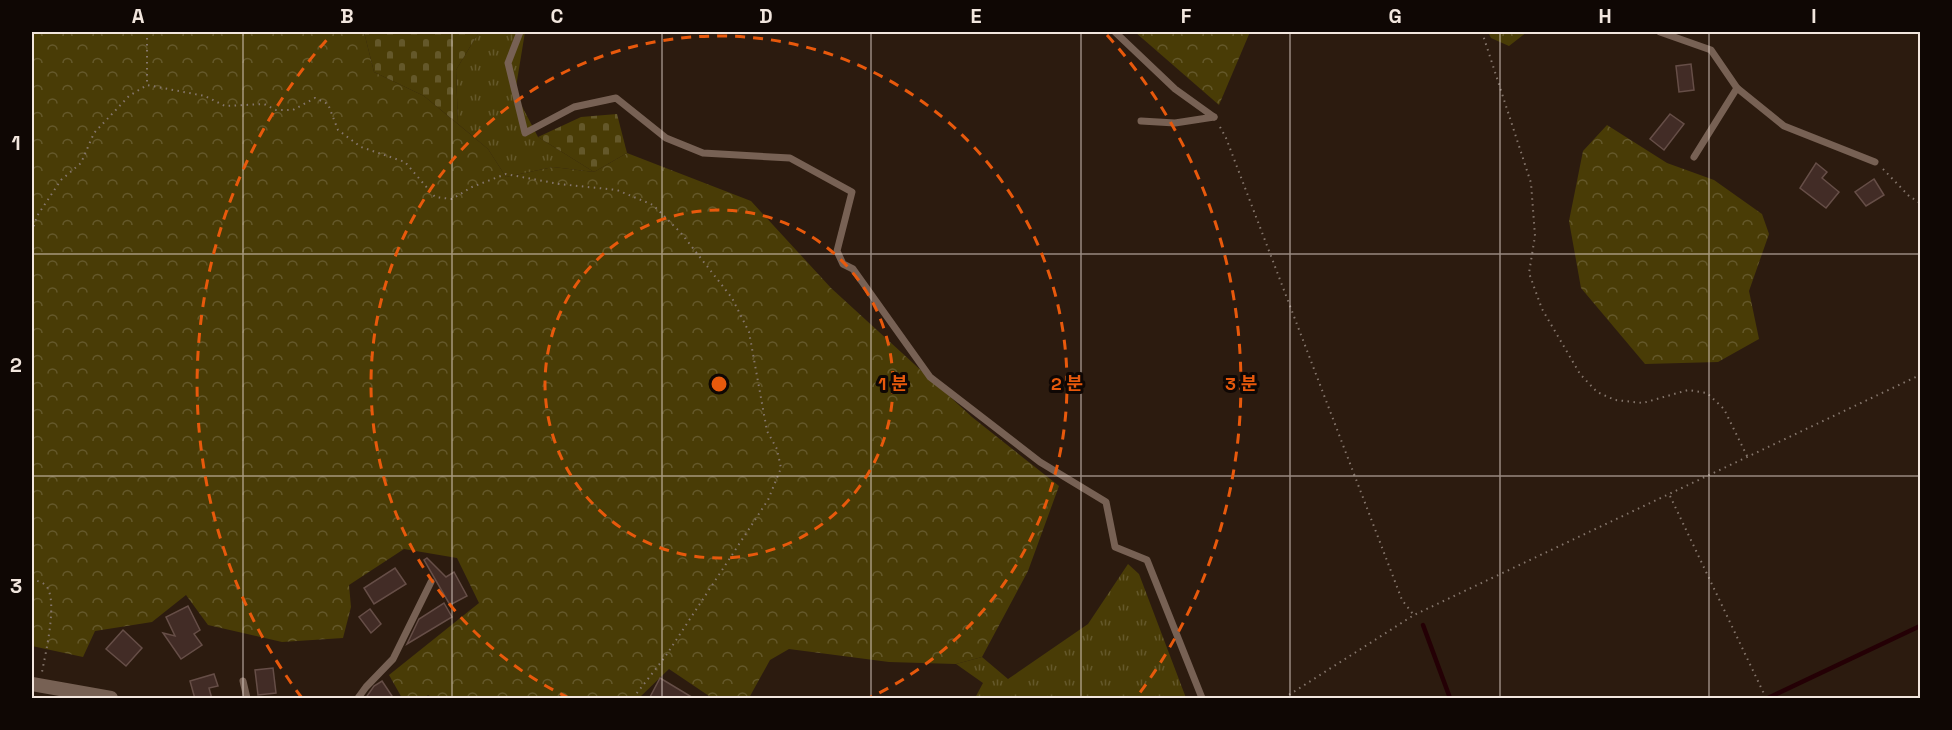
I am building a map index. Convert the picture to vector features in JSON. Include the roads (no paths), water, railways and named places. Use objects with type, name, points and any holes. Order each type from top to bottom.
[{"type":"street","points":[[36,684],[111,699]]},
{"type":"lane","points":[[520,32],[508,63],[525,133],[574,107],[616,98],[666,138],[703,153],[790,158],[852,192],[837,251],[843,264],[853,269],[930,377],[1040,462],[1106,502],[1115,547],[1147,560],[1202,699]]},
{"type":"lane","points":[[1115,32],[1175,89],[1214,117],[1175,123],[1141,121]]},
{"type":"lane","points":[[1660,32],[1711,51],[1737,88],[1784,126],[1875,162]]},
{"type":"lane","points":[[1694,157],[1737,88]]},
{"type":"lane","points":[[358,699],[366,687],[393,659],[431,582]]},
{"type":"lane","points":[[243,681],[247,699]]},
{"type":"waterway","points":[[1423,625],[1450,698]]},
{"type":"waterway","points":[[1768,698],[1920,626]]}]
